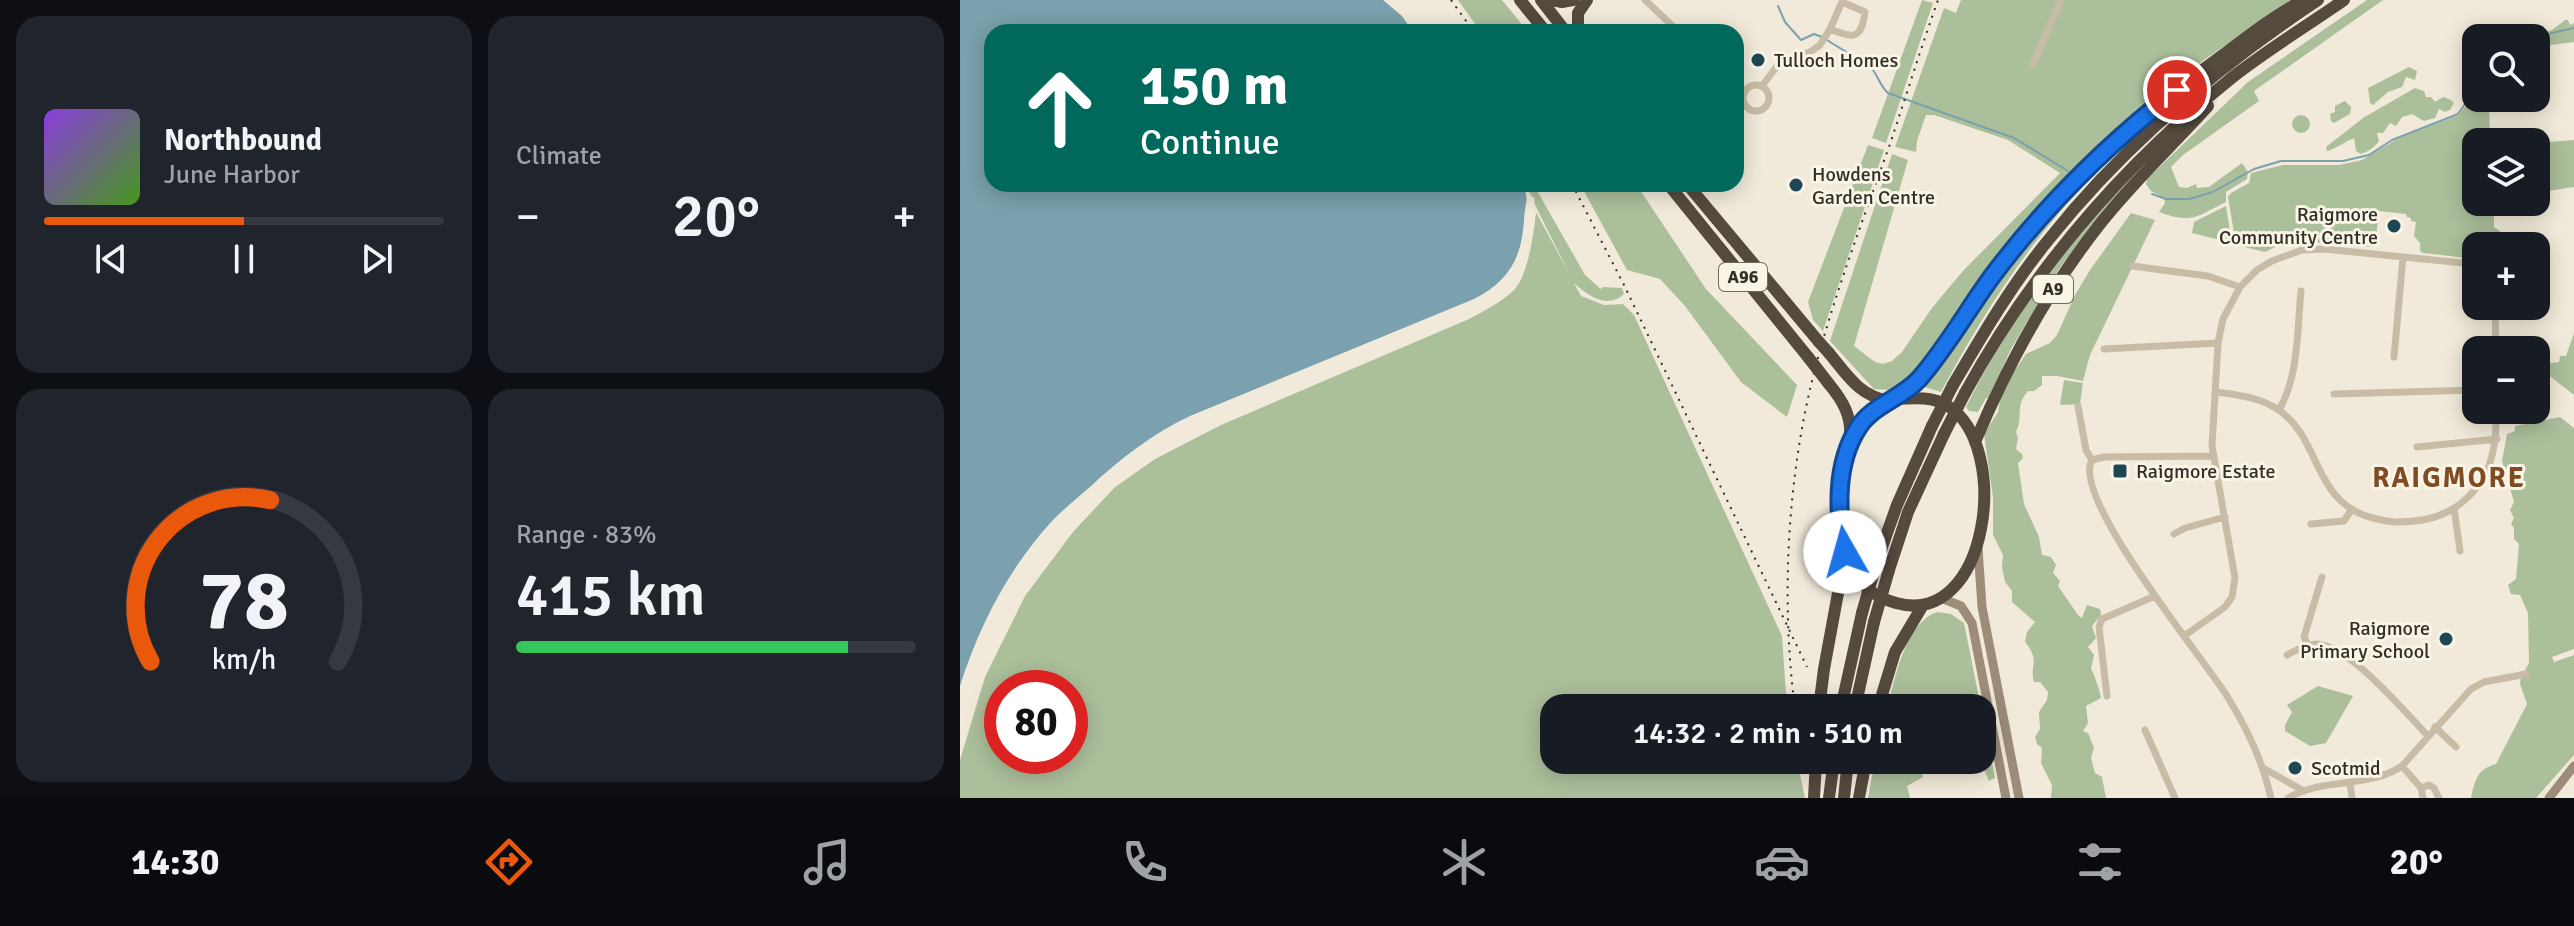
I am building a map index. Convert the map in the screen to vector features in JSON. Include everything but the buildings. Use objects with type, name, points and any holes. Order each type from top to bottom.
[{"type":"highway","points":[[1520,0],[1540,24]]},
{"type":"highway","points":[[1541,0],[1560,24]]},
{"type":"highway","points":[[1552,0],[1573,0]]},
{"type":"highway","points":[[1578,24],[1578,13],[1587,0]]},
{"type":"highway","points":[[1893,400],[1919,379],[1993,275],[2036,223],[2106,151],[2190,79],[2303,0]]},
{"type":"highway","name":"A9","points":[[1844,694],[1862,613],[1897,505],[1932,426],[1993,316],[2050,238],[2110,169],[2148,132],[2205,81],[2318,0]]},
{"type":"highway","name":"A9","points":[[1858,694],[1874,622],[1908,512],[1944,434],[2005,322],[2062,245],[2120,178],[2237,74],[2344,0]]},
{"type":"highway","name":"A9","points":[[1975,442],[2025,335],[2057,281],[2133,185],[2237,74]]},
{"type":"highway","name":"A96","points":[[1674,192],[1843,402],[1850,418],[1850,446]]},
{"type":"highway","name":"A96","points":[[1694,192],[1862,391],[1874,398],[1936,400],[1961,417],[1975,442],[1984,495],[1972,562],[1964,576],[1941,598],[1923,605],[1905,606],[1873,594],[1851,567],[1845,552],[1841,480],[1850,446],[1866,418],[1893,400]]},
{"type":"highway","points":[[1821,694],[1845,552]]},
{"type":"highway","points":[[1882,694],[1895,652],[1923,605]]},
{"type":"highway","points":[[1814,798],[1815,774]]},
{"type":"highway","points":[[1829,798],[1832,774]]},
{"type":"highway","points":[[1844,798],[1847,774]]},
{"type":"highway","points":[[1859,798],[1863,774]]},
{"type":"main road","points":[[1978,541],[1982,607],[2019,798]]},
{"type":"main road","points":[[1941,598],[1961,606],[1972,623],[2006,798]]},
{"type":"main road","points":[[2549,798],[2574,766]]},
{"type":"street","points":[[1645,0],[1670,24]]},
{"type":"street","points":[[2033,64],[2061,0]]},
{"type":"street","points":[[1762,86],[1780,62],[1810,52],[1827,36],[1842,2],[1865,12],[1859,33],[1855,36],[1827,36]]},
{"type":"street","points":[[1755,85],[1762,86],[1768,93],[1767,105],[1750,113],[1744,102],[1745,91],[1755,85]]},
{"type":"street","points":[[1767,105],[1777,109]]},
{"type":"street","points":[[2184,636],[2225,607],[2232,597],[2235,578],[2213,456],[2218,343],[2223,319],[2240,287],[2257,270],[2272,261],[2302,250],[2324,249],[2462,263]]},
{"type":"street","points":[[2394,357],[2403,257]]},
{"type":"street","points":[[2132,266],[2208,276],[2240,287]]},
{"type":"street","points":[[2279,410],[2293,375],[2301,291]]},
{"type":"street","points":[[2104,349],[2218,343]]},
{"type":"street","points":[[2334,394],[2462,390]]},
{"type":"street","points":[[2216,392],[2258,399],[2279,410],[2294,424],[2324,481],[2340,501],[2360,515],[2392,522],[2426,520],[2465,500],[2488,469],[2497,439],[2496,424]]},
{"type":"street","points":[[2078,406],[2086,450],[2092,460]]},
{"type":"street","points":[[2417,447],[2497,439]]},
{"type":"street","points":[[2092,460],[2104,457],[2213,456]]},
{"type":"street","points":[[2092,460],[2088,470],[2105,515],[2128,556],[2242,720],[2263,768],[2271,798]]},
{"type":"street","points":[[2454,508],[2460,551]]},
{"type":"street","points":[[2311,524],[2344,521],[2352,509]]},
{"type":"street","points":[[2174,534],[2225,517]]},
{"type":"street","points":[[2308,645],[2304,637],[2322,577]]},
{"type":"street","points":[[2107,696],[2099,627],[2102,619],[2155,596]]},
{"type":"street","points":[[2287,655],[2308,645],[2327,645],[2349,658],[2428,736]]},
{"type":"street","points":[[2288,798],[2304,791],[2377,779],[2402,766],[2471,689],[2484,682],[2526,674]]},
{"type":"street","points":[[2435,727],[2456,747]]},
{"type":"street","points":[[2145,730],[2175,798]]},
{"type":"street","points":[[2402,766],[2421,788],[2423,798]]},
{"type":"street","points":[[2263,768],[2304,791]]},
{"type":"street","points":[[2350,783],[2352,798]]},
{"type":"street","points":[[2421,788],[2429,785],[2439,798]]},
{"type":"green space","points":[[1458,0],[1502,0],[1522,24],[1475,24]]},
{"type":"green space","points":[[1922,0],[1933,3],[1886,143],[1872,138]]},
{"type":"green space","points":[[1961,0],[2290,0],[2158,92],[2079,165],[2081,168],[2001,257],[1930,354],[1902,384],[1888,390],[1874,389],[1830,341],[1892,154],[1908,160],[1854,346],[1875,362],[1883,364],[1902,352],[1962,272],[2060,173],[2008,140],[1934,115],[1926,115],[1916,152],[1895,147],[1944,8],[1956,13]]},
{"type":"green space","points":[[2367,0],[2383,0],[2254,91],[2259,101],[2183,155],[2171,167],[2179,187],[2196,184],[2197,188],[2209,187],[2242,163],[2248,172],[2247,179],[2226,192],[2226,202],[2194,217],[2179,218],[2159,212],[2165,203],[2164,198],[2151,191],[2146,184],[2147,179],[2248,82]]},
{"type":"green space","points":[[2565,20],[2570,25],[2574,23],[2574,42],[2550,45],[2552,30]]},
{"type":"green space","points":[[2409,67],[2417,71],[2415,80],[2406,77],[2402,87],[2388,92],[2373,105],[2370,103],[2368,88]]},
{"type":"green space","points":[[2415,88],[2424,91],[2426,97],[2431,97],[2435,102],[2443,97],[2454,103],[2445,112],[2439,109],[2435,118],[2424,121],[2412,114],[2402,117],[2396,126],[2390,123],[2383,133],[2377,133],[2379,141],[2375,146],[2361,154],[2356,151],[2354,138],[2327,151],[2326,147],[2363,118]]},
{"type":"green space","points":[[2345,101],[2351,107],[2350,114],[2334,123],[2330,114],[2335,112],[2335,106]]},
{"type":"green space","points":[[2462,111],[2489,112],[2490,128],[2462,128],[2462,216],[2494,216],[2494,227],[2500,232],[2462,232],[2462,257],[2423,253],[2414,236],[2416,222],[2406,214],[2379,211],[2375,247],[2310,242],[2275,247],[2265,252],[2236,245],[2228,197],[2249,183],[2251,173],[2283,165],[2339,165],[2362,160],[2397,139],[2459,115]]},
{"type":"green space","points":[[2301,115],[2310,124],[2301,133],[2292,124]]},
{"type":"green space","points":[[2139,126],[2140,131],[2065,205],[2025,255],[1972,336],[1941,392],[1918,385],[2013,257],[2053,209]]},
{"type":"green space","points":[[2574,140],[2574,187],[2550,191],[2550,142]]},
{"type":"green space","points":[[1868,145],[1884,150],[1823,331],[1813,320],[1808,302]]},
{"type":"green space","points":[[2150,159],[2105,208],[2059,269],[2012,347],[1988,398],[1978,412],[1969,411],[1966,407],[2003,340],[2047,274],[2096,213]]},
{"type":"green space","points":[[1529,192],[1538,192],[1585,275],[1601,289],[1622,288],[1624,294],[1618,299],[1604,301],[1591,296],[1574,283],[1581,296],[1604,305],[1623,304],[1634,315],[1782,636],[1786,694],[1540,694],[1540,774],[1800,774],[1805,798],[960,798],[960,760],[984,680],[984,774],[1088,774],[1088,670],[988,670],[1025,596],[1073,532],[1114,488],[1155,459],[1221,425],[1469,319],[1497,303],[1513,291],[1523,276],[1536,212],[1570,275],[1535,205]]},
{"type":"green space","points":[[1584,192],[1641,192],[1706,289],[1797,385],[1787,417],[1741,382],[1685,306],[1660,279],[1627,270]]},
{"type":"green space","points":[[2226,206],[2232,243],[2192,233],[2194,222]]},
{"type":"green space","points":[[2131,213],[2155,220],[2090,355],[2083,381],[2042,376],[2042,385],[2028,391],[2021,402],[2016,432],[2016,449],[2023,458],[2018,463],[2024,504],[2039,537],[2042,555],[2051,557],[2056,565],[2053,573],[2060,581],[2058,586],[2078,615],[2082,618],[2087,605],[2100,609],[2101,615],[2092,626],[2096,638],[2088,647],[2094,655],[2091,669],[2101,698],[2086,706],[2088,723],[2083,731],[2088,733],[2094,748],[2091,758],[2095,773],[2102,777],[2106,798],[2051,798],[2052,785],[2041,763],[2042,748],[2035,737],[2040,729],[2039,712],[2048,692],[2040,682],[2034,682],[2034,659],[2025,642],[2027,632],[2035,622],[2012,602],[2012,591],[2005,582],[2002,567],[2003,555],[1993,535],[1993,497],[1984,434],[1998,412],[2002,389],[2026,354],[2050,343],[2057,335],[2090,270]]},
{"type":"green space","points":[[2574,333],[2574,395],[2550,376],[2550,363],[2559,362],[2560,356],[2566,356]]},
{"type":"green space","points":[[2064,380],[2083,383],[2080,404],[2060,405]]},
{"type":"green space","points":[[2560,417],[2574,428],[2574,649],[2552,657],[2554,662],[2574,655],[2574,755],[2536,798],[2471,798],[2478,776],[2496,764],[2527,704],[2520,684],[2529,663],[2528,613],[2520,595],[2511,594],[2508,585],[2516,579],[2519,544],[2514,539],[2511,524],[2514,518],[2510,510],[2514,502],[2502,461],[2507,434],[2515,431],[2515,426],[2550,424],[2550,419]]},
{"type":"green space","points":[[1937,612],[1951,614],[1964,623],[1978,694],[1891,694],[1909,640],[1926,618]]},
{"type":"green space","points":[[2318,686],[2353,696],[2326,743],[2310,746],[2285,731],[2292,712],[2287,705]]},
{"type":"green space","points":[[1872,774],[1922,774],[1923,777],[1907,786],[1910,798],[1868,798]]},
{"type":"green space","points":[[1986,774],[1994,774],[1995,778],[1989,781]]},
{"type":"water","points":[[960,0],[1383,0],[1408,24],[984,24],[984,192],[1525,192],[1526,197],[1517,257],[1505,276],[1486,292],[1190,416],[1150,439],[1113,466],[1053,520],[1023,557],[986,619],[960,686]]},
{"type":"waterway","points":[[1778,6],[1785,22],[1801,40],[1814,34],[1822,37]]},
{"type":"waterway","points":[[2550,33],[2574,28]]},
{"type":"waterway","points":[[1827,40],[1870,67],[1888,93],[2014,138],[2068,171]]},
{"type":"waterway","points":[[2152,194],[2166,199],[2189,199],[2213,192],[2254,169],[2281,161],[2343,161],[2369,155],[2392,140],[2458,114],[2462,108]]},
{"type":"railway","points":[[1451,0],[1468,24]]},
{"type":"railway","points":[[1794,694],[1788,627],[1789,544],[1797,460],[1812,381],[1838,291],[1938,0]]},
{"type":"railway","points":[[1576,192],[1624,285],[1807,667]]},
{"type":"place","name":"Tulloch Homes","points":[[1758,60]]},
{"type":"place","name":"Howdens Garden Centre","points":[[1796,185]]},
{"type":"place","name":"Raigmore Community Centre","points":[[2394,226]]},
{"type":"place","name":"Raigmore Estate","points":[[2120,471]]},
{"type":"place","name":"Raigmore Primary School","points":[[2446,639]]},
{"type":"place","name":"Scotmid","points":[[2295,768]]},
{"type":"district","name":"RAIGMORE","points":[[2449,477]]},
{"type":"route","points":[[1845,552],[1840,521],[1841,480],[1858,428],[1874,410],[1895,399],[1919,379],[1993,275],[2036,223],[2106,151],[2177,90]]}]
